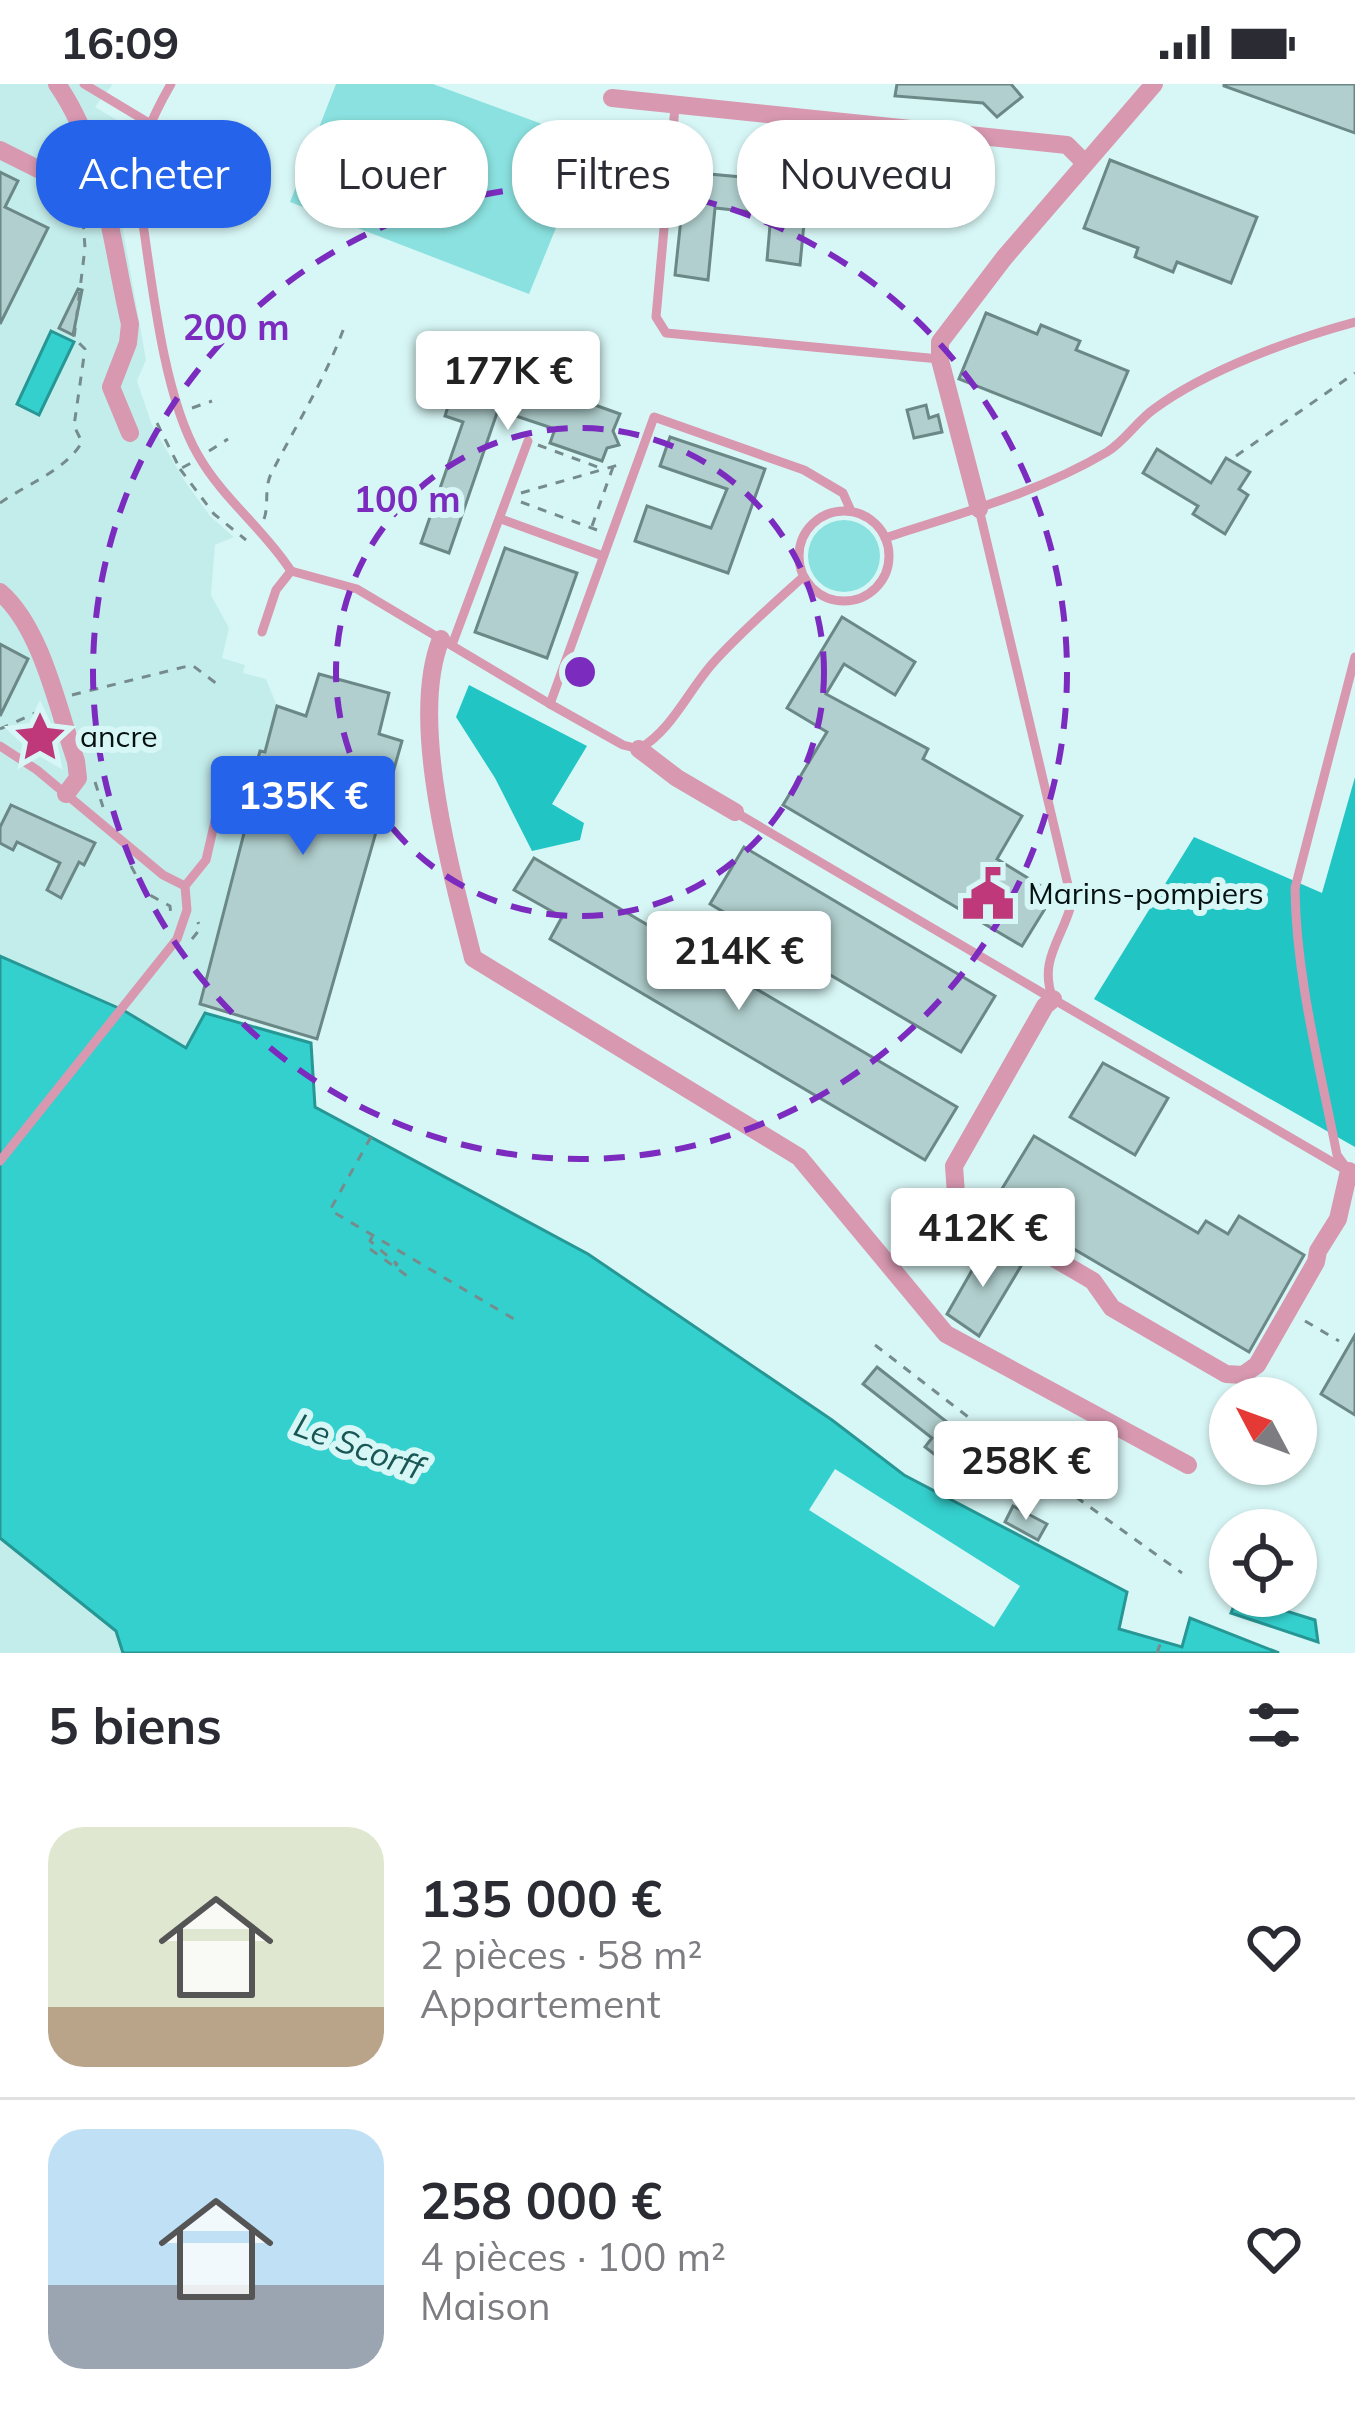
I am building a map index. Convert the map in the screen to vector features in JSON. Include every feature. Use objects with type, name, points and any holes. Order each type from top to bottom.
[{"type":"street","points":[[57,84],[83,129],[97,170],[130,324],[111,387],[130,433]]},
{"type":"street","points":[[979,509],[940,360],[940,342],[1084,162],[1154,84]]},
{"type":"street","points":[[612,98],[1067,146],[1084,162]]},
{"type":"street","points":[[0,150],[36,172]]},
{"type":"street","points":[[0,592],[26,625],[76,761],[77,778],[66,794]]},
{"type":"street","points":[[447,642],[433,659],[429,691],[435,768],[447,852],[473,958],[799,1157],[946,1334],[1188,1466]]},
{"type":"street","points":[[639,749],[735,812]]},
{"type":"street","points":[[1053,999],[954,1166],[956,1194],[975,1212],[1094,1281],[1112,1308],[1226,1374],[1244,1375],[1258,1365],[1338,1219],[1352,1173]]},
{"type":"lane","points":[[84,84],[143,120]]},
{"type":"lane","points":[[150,120],[171,84]]},
{"type":"lane","points":[[674,107],[656,317],[666,333],[940,360]]},
{"type":"lane","points":[[144,228],[178,414],[214,481],[291,571],[357,590],[550,704],[623,745],[639,749],[655,740],[740,634],[803,577]]},
{"type":"lane","points":[[886,538],[1017,497],[1111,450],[1153,410],[1184,390],[1298,337],[1355,322]]},
{"type":"lane","points":[[550,704],[654,417],[804,470],[843,494],[851,511]]},
{"type":"lane","points":[[447,642],[501,519],[528,441]]},
{"type":"lane","points":[[979,509],[1072,902],[1066,926],[1046,964],[1053,999]]},
{"type":"lane","points":[[836,511],[851,511],[877,525],[886,538],[888,567],[881,581],[857,599],[827,598],[803,577],[798,550],[811,524],[836,511]]},
{"type":"lane","points":[[501,519],[603,556]]},
{"type":"lane","points":[[262,632],[275,590],[291,571]]},
{"type":"lane","points":[[1352,1173],[1337,1155],[1309,1013],[1295,922],[1295,888],[1355,657]]},
{"type":"lane","points":[[0,746],[163,875],[184,886]]},
{"type":"lane","points":[[0,1161],[178,940],[188,910],[184,886],[206,860],[228,765]]},
{"type":"lane","points":[[735,812],[1352,1173]]},
{"type":"path","points":[[0,503],[65,465],[82,442],[74,426],[85,349],[74,338],[86,248],[84,228]]},
{"type":"path","points":[[181,469],[214,514],[245,542],[267,516],[271,474],[334,356],[345,325]]},
{"type":"path","points":[[1236,456],[1355,373]]},
{"type":"path","points":[[528,441],[604,469]]},
{"type":"path","points":[[508,497],[638,459]]},
{"type":"path","points":[[592,527],[613,467]]},
{"type":"path","points":[[508,497],[611,535]]},
{"type":"path","points":[[0,729],[73,694],[192,664],[220,687]]},
{"type":"path","points":[[124,860],[146,893],[170,906],[172,921]]},
{"type":"path","points":[[371,1137],[330,1210],[514,1318]]},
{"type":"path","points":[[373,1235],[370,1241],[397,1264],[394,1267]]},
{"type":"path","points":[[370,1249],[410,1278]]},
{"type":"path","points":[[1288,1312],[1339,1340]]},
{"type":"path","points":[[875,1345],[1182,1573]]},
{"type":"path","points":[[1157,1653],[1161,1642]]},
{"type":"shaded area","points":[[0,84],[113,84],[95,107],[117,120],[36,120],[36,228],[123,228],[146,360],[137,381],[152,425],[210,516],[234,537],[215,545],[211,595],[229,628],[222,658],[245,665],[243,673],[266,679],[277,706],[200,1004],[208,1010],[186,1049],[123,1010],[0,956]]},
{"type":"shaded area","points":[[336,84],[433,84],[531,120],[512,120],[512,228],[556,228],[529,294],[358,228],[488,228],[488,120],[322,120]]},
{"type":"shaded area","points":[[844,520],[869,531],[880,556],[869,581],[844,592],[819,581],[808,556],[819,531]]},
{"type":"shaded area","points":[[469,685],[587,746],[552,804],[584,823],[580,840],[532,851],[495,778],[456,717]]},
{"type":"shaded area","points":[[1355,777],[1355,1147],[1094,999],[1194,837],[1322,893]]},
{"type":"shaded area","points":[[0,1538],[117,1632],[123,1653],[0,1653]]},
{"type":"water","points":[[51,331],[74,342],[39,415],[17,404]]},
{"type":"water","name":"Le Scorff","points":[[0,956],[123,1010],[186,1048],[205,1013],[311,1043],[315,1107],[588,1254],[832,1420],[904,1475],[1127,1592],[1119,1629],[1182,1647],[1190,1618],[1279,1653],[123,1653],[116,1631],[0,1538]]},
{"type":"water","points":[[1243,1617],[1315,1620],[1318,1642]]},
{"type":"pier","points":[[835,1469],[1020,1586],[994,1627],[809,1510]]},
{"type":"building","points":[[897,84],[1011,84],[1022,97],[997,117],[983,103],[895,96]]},
{"type":"building","points":[[1355,84],[1355,133],[1224,86]]},
{"type":"building","points":[[1110,160],[1257,217],[1231,283],[1177,262],[1173,272],[1135,257],[1138,248],[1084,228]]},
{"type":"building","points":[[0,172],[18,181],[5,207],[36,222],[36,228],[48,228],[0,324]]},
{"type":"building","points":[[713,174],[737,177],[737,210],[715,208],[708,280],[675,275],[680,228],[713,228]]},
{"type":"building","points":[[770,228],[804,228],[800,265],[767,260]]},
{"type":"building","points":[[78,289],[82,290],[73,335],[59,328]]},
{"type":"building","points":[[986,313],[1037,334],[1041,325],[1080,341],[1076,350],[1128,371],[1101,435],[959,379]]},
{"type":"building","points":[[463,359],[541,386],[544,379],[570,387],[567,395],[620,414],[613,431],[619,445],[607,448],[602,461],[550,443],[555,429],[498,410],[449,553],[421,543],[463,422],[445,416]]},
{"type":"building","points":[[926,405],[929,418],[938,415],[942,432],[914,438],[907,410]]},
{"type":"building","points":[[670,437],[765,469],[728,573],[635,541],[647,506],[711,528],[727,489],[660,466]]},
{"type":"building","points":[[1157,449],[1211,483],[1226,458],[1250,472],[1239,489],[1248,495],[1225,534],[1193,514],[1198,506],[1143,473]]},
{"type":"building","points":[[505,548],[577,573],[547,658],[475,632]]},
{"type":"building","points":[[842,617],[915,662],[895,695],[844,664],[826,694],[928,749],[923,759],[1022,816],[997,859],[1054,894],[1022,946],[783,805],[827,732],[787,708]]},
{"type":"building","points":[[0,644],[28,659],[0,716]]},
{"type":"building","points":[[319,674],[389,693],[379,734],[402,741],[317,1039],[200,1004],[259,775],[254,773],[260,751],[265,752],[277,706],[306,716]]},
{"type":"building","points":[[11,805],[95,843],[84,865],[79,862],[61,898],[47,890],[60,863],[17,842],[13,850],[0,843],[0,827]]},
{"type":"building","points":[[744,847],[995,996],[961,1052],[710,904]]},
{"type":"building","points":[[534,858],[957,1107],[925,1160],[550,939],[562,917],[514,890]]},
{"type":"building","points":[[1103,1063],[1168,1098],[1135,1155],[1070,1117]]},
{"type":"building","points":[[1034,1136],[1198,1233],[1206,1221],[1228,1234],[1239,1216],[1304,1255],[1249,1352],[994,1202]]},
{"type":"building","points":[[986,1246],[1021,1266],[979,1336],[947,1314]]},
{"type":"building","points":[[1355,1335],[1355,1415],[1321,1394]]},
{"type":"building","points":[[877,1367],[985,1452],[965,1478],[925,1447],[932,1438],[863,1384]]},
{"type":"building","points":[[1013,1506],[1047,1524],[1038,1540],[1005,1522]]},
{"type":"place","name":"ancre","points":[[40,737]]},
{"type":"place","name":"Marins-pompiers","points":[[988,894]]}]
